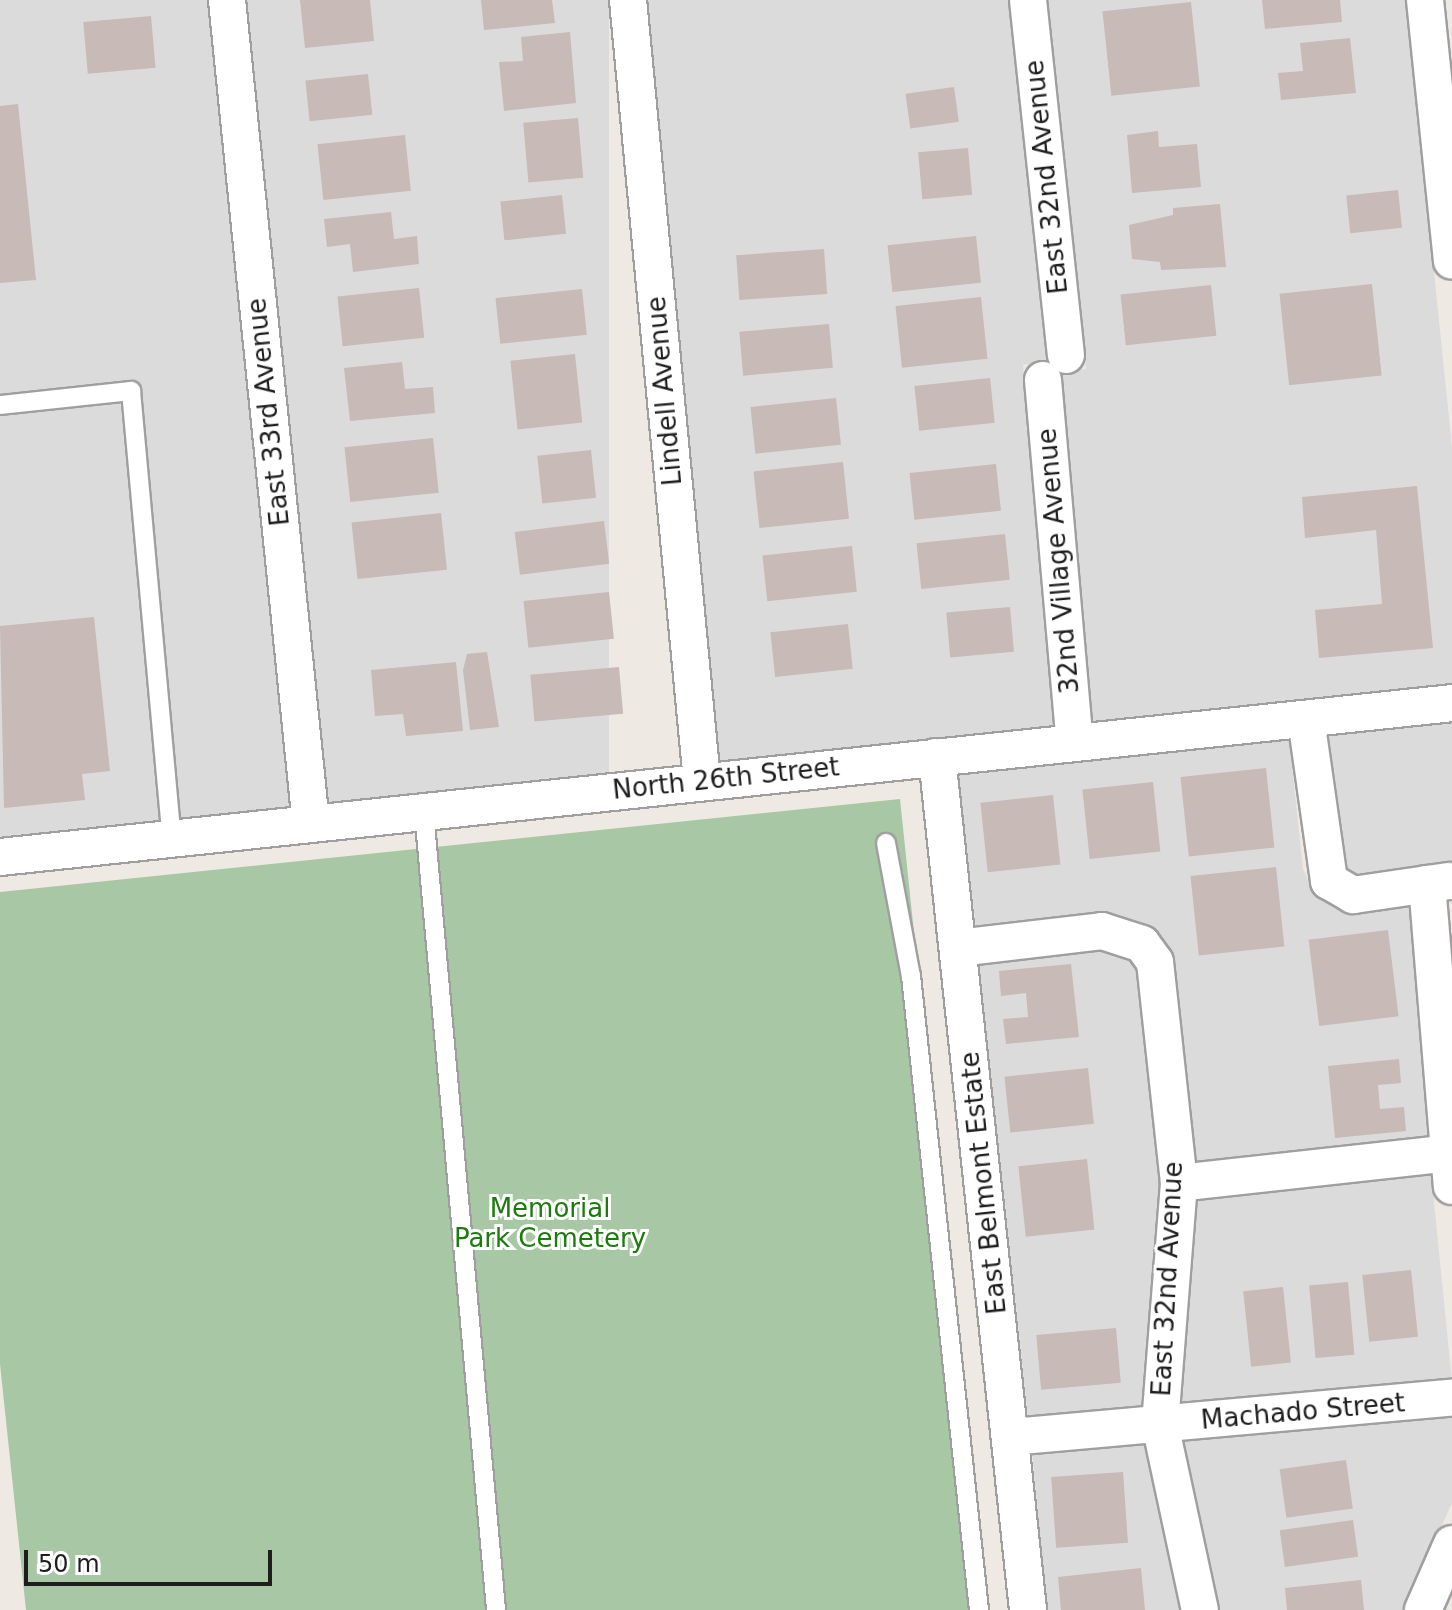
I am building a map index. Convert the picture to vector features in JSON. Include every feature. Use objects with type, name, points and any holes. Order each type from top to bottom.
[{"type":"street","name":"East 33rd Avenue","points":[[227,0],[311,824]]},
{"type":"street","name":"Lindell Avenue","points":[[628,0],[702,781]]},
{"type":"street","name":"East 32nd Avenue","points":[[1028,0],[1054,367]]},
{"type":"street","points":[[1425,0],[1452,261]]},
{"type":"street","name":"32nd Village Avenue","points":[[1054,367],[1075,743]]},
{"type":"street","name":"North 26th Street","points":[[0,857],[1452,703]]},
{"type":"street","points":[[1179,1183],[1451,1164],[1440,882],[1353,895],[1329,881],[1306,719]]},
{"type":"street","name":"East Belmont Estate","points":[[937,757],[1028,1610]]},
{"type":"street","name":"East 32nd Avenue","points":[[958,948],[1102,931],[1142,944],[1155,962],[1179,1183],[1160,1424],[1200,1610]]},
{"type":"street","name":"Machado Street","points":[[1011,1437],[1452,1398]]},
{"type":"street","points":[[1423,1610],[1452,1544]]},
{"type":"lane","points":[[0,405],[131,391],[172,839]]},
{"type":"lane","points":[[424,812],[496,1610]]},
{"type":"lane","points":[[886,843],[911,976],[979,1610]]},
{"type":"shaded area","points":[[0,0],[208,0],[290,809],[0,840]]},
{"type":"shaded area","points":[[246,0],[609,0],[609,809],[246,809]]},
{"type":"shaded area","points":[[648,0],[1009,0],[1047,362],[1023,365],[1055,728],[720,762]]},
{"type":"shaded area","points":[[1047,0],[1406,0],[1452,447],[1452,686],[1093,724],[1062,372],[1086,369]]},
{"type":"shaded area","points":[[1452,720],[1452,863],[1356,877],[1345,871],[1327,734]]},
{"type":"shaded area","points":[[1289,738],[1303,869],[1312,889],[1346,911],[1409,904],[1429,1138],[1196,1164],[1172,953],[1153,929],[1105,914],[976,929],[958,772]]},
{"type":"shaded area","points":[[1102,948],[1128,956],[1136,968],[1160,1184],[1143,1409],[1028,1418],[979,963]]},
{"type":"shaded area","points":[[1431,1172],[1452,1381],[1181,1405],[1197,1198]]},
{"type":"shaded area","points":[[1452,1416],[1452,1503],[1404,1610],[1220,1610],[1183,1439]]},
{"type":"shaded area","points":[[1145,1443],[1181,1610],[1047,1610],[1032,1452]]},
{"type":"green space","name":"Memorial Park Cemetery","points":[[900,799],[985,1610],[26,1610],[0,1364],[0,892]]},
{"type":"building","points":[[300,0],[370,0],[374,41],[305,48]]},
{"type":"building","points":[[481,0],[552,0],[555,23],[484,30]]},
{"type":"building","points":[[1262,0],[1340,0],[1342,22],[1265,29]]},
{"type":"building","points":[[1191,2],[1200,87],[1111,96],[1102,11]]},
{"type":"building","points":[[151,16],[156,68],[88,74],[83,22]]},
{"type":"building","points":[[570,32],[576,103],[504,111],[499,62],[523,61],[521,37]]},
{"type":"building","points":[[1350,38],[1356,93],[1281,100],[1278,73],[1303,71],[1300,43]]},
{"type":"building","points":[[368,74],[372,115],[310,121],[305,81]]},
{"type":"building","points":[[954,87],[959,122],[910,128],[905,94]]},
{"type":"building","points":[[18,104],[36,280],[0,283],[0,106]]},
{"type":"building","points":[[578,118],[583,178],[528,183],[523,123]]},
{"type":"building","points":[[1158,131],[1159,147],[1197,144],[1201,187],[1132,193],[1127,135]]},
{"type":"building","points":[[405,135],[411,191],[323,200],[317,144]]},
{"type":"building","points":[[968,148],[972,195],[922,199],[918,152]]},
{"type":"building","points":[[1398,190],[1402,228],[1350,233],[1346,195]]},
{"type":"building","points":[[562,195],[566,234],[504,240],[500,201]]},
{"type":"building","points":[[1220,204],[1226,267],[1161,270],[1160,262],[1132,259],[1129,225],[1173,215],[1173,208]]},
{"type":"building","points":[[391,212],[394,239],[417,236],[419,264],[353,272],[350,244],[327,247],[324,219]]},
{"type":"building","points":[[976,236],[981,283],[892,292],[887,245]]},
{"type":"building","points":[[824,249],[827,294],[739,300],[736,255]]},
{"type":"building","points":[[1372,284],[1382,375],[1289,385],[1280,294]]},
{"type":"building","points":[[1211,285],[1216,336],[1126,345],[1120,295]]},
{"type":"building","points":[[419,288],[424,338],[343,346],[337,297]]},
{"type":"building","points":[[582,289],[587,335],[500,344],[495,298]]},
{"type":"building","points":[[981,297],[987,359],[902,368],[895,306]]},
{"type":"building","points":[[829,324],[833,368],[743,376],[739,332]]},
{"type":"building","points":[[575,354],[582,423],[518,429],[510,361]]},
{"type":"building","points":[[402,362],[405,389],[433,387],[435,413],[350,421],[344,368]]},
{"type":"building","points":[[990,378],[995,423],[919,431],[914,386]]},
{"type":"building","points":[[836,398],[841,445],[755,454],[750,407]]},
{"type":"building","points":[[433,438],[439,493],[350,502],[344,447]]},
{"type":"building","points":[[591,450],[596,498],[542,503],[537,456]]},
{"type":"building","points":[[843,462],[849,519],[759,528],[753,471]]},
{"type":"building","points":[[996,464],[1001,511],[914,520],[909,473]]},
{"type":"building","points":[[1417,486],[1433,648],[1319,658],[1315,610],[1382,604],[1376,530],[1305,538],[1302,497]]},
{"type":"building","points":[[441,513],[447,570],[357,579],[351,522]]},
{"type":"building","points":[[604,521],[609,564],[520,575],[515,532]]},
{"type":"building","points":[[1005,534],[1010,580],[921,589],[916,543]]},
{"type":"building","points":[[852,546],[857,592],[767,601],[762,555]]},
{"type":"building","points":[[609,592],[614,639],[528,648],[523,601]]},
{"type":"building","points":[[1010,607],[1014,652],[950,657],[946,613]]},
{"type":"building","points":[[94,617],[110,771],[82,774],[85,800],[4,808],[0,626]]},
{"type":"building","points":[[848,624],[853,669],[775,677],[770,632]]},
{"type":"building","points":[[487,652],[499,727],[470,730],[463,670],[467,654]]},
{"type":"building","points":[[456,662],[463,731],[406,736],[403,714],[375,716],[371,670]]},
{"type":"building","points":[[619,667],[623,714],[534,722],[530,675]]},
{"type":"building","points":[[1266,768],[1274,848],[1189,857],[1180,777]]},
{"type":"building","points":[[1153,782],[1160,852],[1090,859],[1082,789]]},
{"type":"building","points":[[1053,795],[1060,865],[988,872],[980,803]]},
{"type":"building","points":[[1276,867],[1284,947],[1199,956],[1190,876]]},
{"type":"building","points":[[1388,930],[1399,1016],[1319,1026],[1309,940]]},
{"type":"building","points":[[1071,964],[1079,1037],[1006,1044],[1003,1019],[1028,1017],[1026,993],[1001,996],[999,971]]},
{"type":"building","points":[[1399,1059],[1401,1083],[1378,1085],[1380,1109],[1404,1107],[1406,1131],[1335,1138],[1328,1066]]},
{"type":"building","points":[[1088,1068],[1094,1124],[1010,1132],[1004,1077]]},
{"type":"building","points":[[1087,1159],[1094,1230],[1026,1237],[1018,1166]]},
{"type":"building","points":[[1411,1270],[1418,1337],[1369,1342],[1362,1275]]},
{"type":"building","points":[[1348,1282],[1354,1355],[1316,1358],[1309,1285]]},
{"type":"building","points":[[1283,1287],[1291,1363],[1251,1367],[1243,1291]]},
{"type":"building","points":[[1116,1328],[1121,1383],[1041,1390],[1036,1335]]},
{"type":"building","points":[[1346,1460],[1353,1509],[1286,1518],[1280,1469]]},
{"type":"building","points":[[1123,1472],[1128,1543],[1056,1548],[1051,1477]]},
{"type":"building","points":[[1353,1520],[1358,1557],[1285,1567],[1280,1530]]},
{"type":"building","points":[[1141,1568],[1145,1610],[1061,1610],[1058,1577]]},
{"type":"building","points":[[1361,1580],[1364,1610],[1287,1610],[1285,1588]]}]
